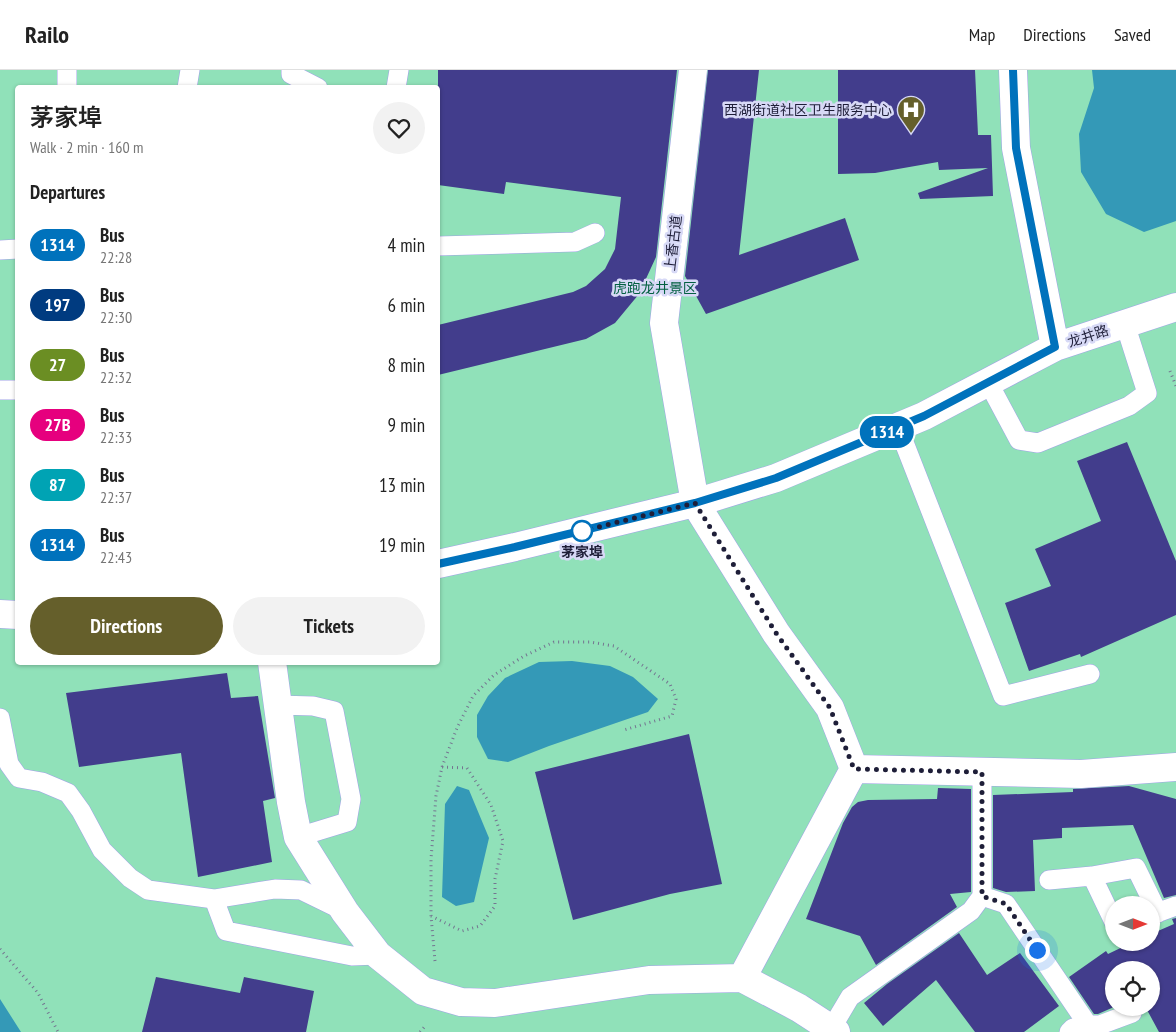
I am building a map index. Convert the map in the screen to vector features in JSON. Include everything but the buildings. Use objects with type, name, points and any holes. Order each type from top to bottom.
[{"type":"street","name":"上香古道","points":[[694,70],[664,323],[695,503]]},
{"type":"street","points":[[1013,70],[1016,148],[1055,347]]},
{"type":"street","name":"龙井路","points":[[440,564],[695,503],[776,478],[924,416],[1055,347],[1176,307]]},
{"type":"street","points":[[695,503],[776,633],[830,708],[854,769],[742,978]]},
{"type":"street","points":[[0,614],[15,614]]},
{"type":"street","points":[[272,665],[291,802],[298,836],[345,912],[378,955],[423,991],[461,1002],[496,1003],[649,980],[742,978],[799,1008],[834,1030]]},
{"type":"street","points":[[854,769],[1082,774],[1176,768]]},
{"type":"lane","points":[[67,70],[67,85]]},
{"type":"lane","points":[[188,85],[190,70]]},
{"type":"lane","points":[[291,70],[291,74],[312,85]]},
{"type":"lane","points":[[396,85],[399,70]]},
{"type":"lane","points":[[440,246],[576,242],[595,233]]},
{"type":"lane","points":[[0,250],[15,249]]},
{"type":"lane","points":[[988,382],[1019,440],[1038,443],[1129,406],[1147,393],[1125,324]]},
{"type":"lane","points":[[0,390],[15,390]]},
{"type":"lane","points":[[898,427],[1003,696],[1090,674]]},
{"type":"lane","points":[[277,705],[313,706],[334,711],[351,799],[348,822],[298,836]]},
{"type":"lane","points":[[0,718],[8,764],[19,778],[42,782],[68,793],[102,850],[130,878],[148,890],[214,899],[275,889],[301,890],[345,912]]},
{"type":"lane","points":[[834,1030],[850,997],[971,911],[982,896],[982,772]]},
{"type":"lane","points":[[1049,880],[1092,876],[1136,868],[1147,896]]},
{"type":"lane","points":[[1092,876],[1105,903]]},
{"type":"lane","points":[[982,896],[1006,904],[1090,1029]]},
{"type":"lane","points":[[214,899],[226,932],[352,956],[378,955]]},
{"type":"lane","points":[[1160,912],[1176,906]]},
{"type":"lane","points":[[1069,1032],[1073,1028],[1090,1029],[1123,1016]]},
{"type":"path","points":[[423,991],[431,981],[435,962],[431,916],[431,859],[436,796],[442,767],[457,728],[473,696],[494,675],[524,656],[554,642],[590,642],[614,646],[670,684],[676,699],[672,716],[624,730]]},
{"type":"path","points":[[431,916],[462,932],[480,926],[495,906],[495,878],[503,841],[491,805],[467,768],[442,767]]},
{"type":"path","points":[[0,949],[38,993],[58,1032]]},
{"type":"green space","name":"虎跑龙井景区","points":[[0,70],[1176,70],[1176,1032],[0,1032]]},
{"type":"water","points":[[1092,70],[1176,70],[1176,221],[1144,232],[1106,214],[1081,172],[1079,134],[1094,88]]},
{"type":"water","points":[[572,661],[610,666],[633,677],[658,699],[648,712],[508,762],[488,759],[477,737],[477,715],[488,696],[505,678],[539,662]]},
{"type":"water","points":[[457,786],[469,790],[489,838],[474,902],[456,906],[442,897],[445,804]]},
{"type":"water","points":[[0,999],[21,1032],[0,1032]]},
{"type":"bus line","name":"1314","points":[[440,564],[695,503],[776,478],[924,416],[1055,347],[1016,148],[1013,70]]},
{"type":"place","name":"西湖街道社区卫生服务中心","points":[[911,134]]},
{"type":"place","name":"茅家埠","points":[[582,531]]},
{"type":"route","points":[[582,531],[695,503],[776,633],[830,708],[854,769],[982,772],[982,896],[1006,904],[1037,950]]}]
